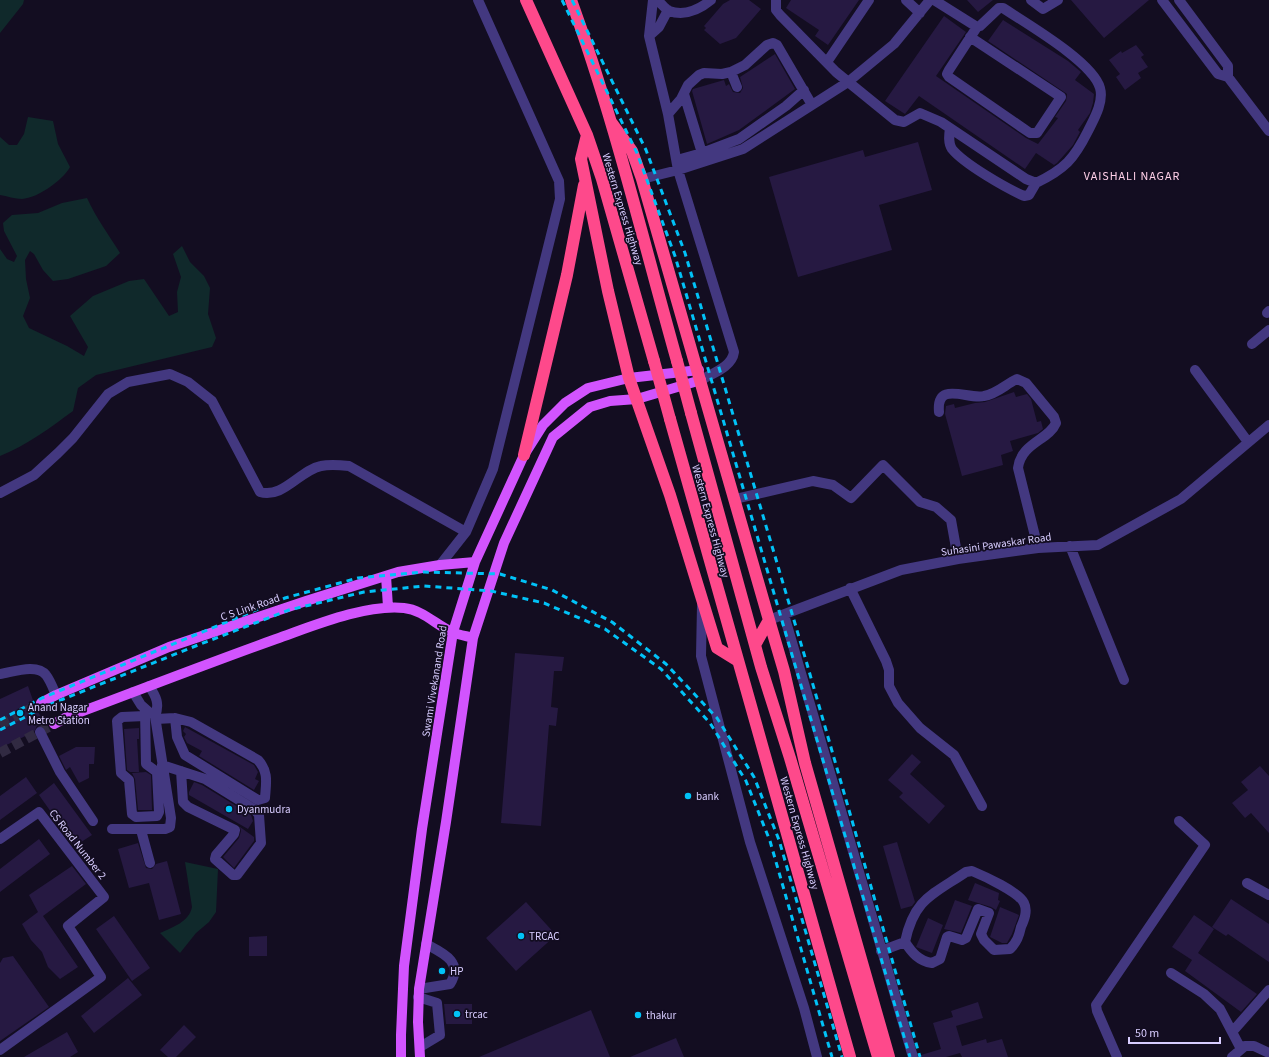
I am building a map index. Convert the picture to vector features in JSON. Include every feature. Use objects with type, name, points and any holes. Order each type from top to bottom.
[{"type":"highway","name":"Western Express Highway","points":[[526,0],[587,135],[602,180],[850,1057]]},
{"type":"highway","name":"Western Express Highway","points":[[571,0],[594,63],[756,645],[878,1057]]},
{"type":"highway","points":[[611,122],[632,151],[642,179],[700,375],[784,671],[805,763],[889,1057]]},
{"type":"highway","points":[[587,135],[580,159],[608,290],[630,378],[670,495],[717,648],[738,662]]},
{"type":"highway","points":[[524,455],[568,275],[585,178]]},
{"type":"highway","points":[[756,645],[769,620]]},
{"type":"main road","name":"Swami Vivekanand Road","points":[[401,1057],[404,966],[422,829],[449,669],[453,632],[475,562],[524,455],[543,425],[565,403],[588,388],[630,378],[700,375]]},
{"type":"main road","points":[[420,1052],[418,993],[446,822],[473,638],[504,543],[553,437],[590,406],[610,401],[637,398],[700,375]]},
{"type":"main road","name":"C S Link Road","points":[[41,703],[56,695],[169,647],[386,576],[440,565],[475,562]]},
{"type":"main road","points":[[386,576],[388,606]]},
{"type":"main road","points":[[54,724],[67,717],[150,686],[182,672],[314,625],[388,606],[407,608],[425,614],[453,632],[473,638]]},
{"type":"street","points":[[440,565],[466,532],[493,468],[560,199],[559,180],[478,0]]},
{"type":"street","points":[[653,0],[649,36],[668,114],[677,165],[734,352],[733,357],[728,364],[700,375]]},
{"type":"street","points":[[658,0],[668,10],[684,13],[696,10],[710,0]]},
{"type":"street","points":[[776,0],[776,10],[780,15],[848,82],[895,120],[904,122],[920,113],[950,128],[1026,179],[1036,183]]},
{"type":"street","points":[[827,62],[869,0]]},
{"type":"street","points":[[906,0],[920,13]]},
{"type":"street","points":[[677,165],[743,149],[848,82],[894,44],[930,0]]},
{"type":"street","points":[[934,0],[977,27]]},
{"type":"street","points":[[1031,0],[1043,10],[1058,0]]},
{"type":"street","points":[[1162,0],[1218,74],[1228,77],[1269,131]]},
{"type":"street","points":[[1169,9],[1179,0],[1228,66],[1228,77]]},
{"type":"street","points":[[950,128],[949,140],[952,148],[973,166],[1024,196],[1029,195],[1036,183],[1066,166],[1081,146],[1097,112],[1101,97],[1100,87],[1088,68],[1003,8],[999,8],[980,26],[977,27],[970,37],[947,74],[949,77],[1030,133],[1038,133],[1061,98],[970,37]]},
{"type":"street","points":[[649,36],[659,27],[668,10]]},
{"type":"street","points":[[668,114],[684,94],[688,85],[699,75],[710,72],[722,74],[731,72],[745,65],[767,45],[773,43],[777,45],[812,105]]},
{"type":"street","points":[[731,72],[737,87]]},
{"type":"street","points":[[642,179],[739,139],[772,116],[804,90]]},
{"type":"street","points":[[684,94],[702,153]]},
{"type":"street","points":[[772,116],[778,127]]},
{"type":"street","points":[[1252,344],[1269,330]]},
{"type":"street","points":[[1195,370],[1248,442]]},
{"type":"street","points":[[0,493],[34,475],[58,454],[73,438],[108,394],[128,382],[170,374],[188,382],[212,401],[260,492],[272,494],[320,466],[334,464],[349,466],[466,532]]},
{"type":"street","points":[[939,412],[938,404],[940,399],[950,393],[983,397],[1003,389],[1017,379],[1026,383],[1054,417],[1056,423],[1053,429],[1029,447],[1019,462],[1018,468],[1038,548]]},
{"type":"street","name":"Suhasini Pawaskar Road","points":[[769,620],[850,588],[901,570],[958,559],[1038,548],[1098,545],[1181,499],[1269,425]]},
{"type":"street","points":[[735,499],[813,481],[833,485],[851,498],[883,465],[920,502],[936,507],[951,520],[958,559]]},
{"type":"street","points":[[1070,546],[1124,680]]},
{"type":"street","points":[[850,588],[886,661],[889,670],[889,686],[898,703],[920,728],[954,755],[982,806]]},
{"type":"street","points":[[702,600],[701,656],[750,842],[804,1008],[817,1057]]},
{"type":"street","points":[[784,615],[913,1057]]},
{"type":"street","points":[[0,674],[34,668],[40,670],[46,674],[56,695]]},
{"type":"street","points":[[150,686],[159,708],[150,715],[146,764],[156,772],[159,812],[157,816],[136,817],[132,814],[130,780],[121,773],[117,721],[122,717],[150,715],[175,718],[191,722],[258,760],[264,767],[267,777],[265,798],[258,800],[185,755],[177,737],[175,718]]},
{"type":"street","points":[[112,829],[164,830],[170,827],[162,765],[150,715],[133,692]]},
{"type":"street","points":[[40,732],[60,772],[94,821]]},
{"type":"street","points":[[162,765],[181,771],[205,779],[255,810],[259,815],[261,843],[237,875],[233,876],[215,859],[216,855],[234,834],[235,830],[188,807],[183,802],[181,771]]},
{"type":"street","name":"CS Road Number 2","points":[[0,839],[39,812],[104,897],[68,926],[101,977],[0,1050]]},
{"type":"street","points":[[1117,1057],[1099,1016],[1096,1005],[1205,845],[1179,821]]},
{"type":"street","points":[[141,830],[150,863]]},
{"type":"street","points":[[972,871],[992,880],[1020,898],[1024,904],[1026,912],[1017,941],[1010,948],[994,950],[984,940],[982,929],[989,915],[988,912],[978,909],[966,938],[962,940],[949,936],[947,937],[940,959],[932,963],[926,962],[913,954],[904,942],[910,922],[923,901],[966,872],[972,871]]},
{"type":"street","points":[[1247,883],[1269,895]]},
{"type":"street","points":[[881,951],[904,942]]},
{"type":"street","points":[[418,993],[450,984],[455,977],[456,969],[447,955],[426,944]]},
{"type":"street","points":[[1171,974],[1209,999],[1220,1009],[1241,1049]]},
{"type":"street","points":[[1233,1032],[1269,990]]},
{"type":"street","points":[[418,993],[437,1003],[440,1035],[420,1052]]},
{"type":"street","points":[[1232,1057],[1245,1046],[1254,1046],[1269,1053]]},
{"type":"green space","points":[[0,0],[24,0],[23,4],[0,33]]},
{"type":"green space","points":[[28,117],[53,121],[58,144],[70,167],[56,183],[42,192],[28,198],[17,199],[0,195],[0,137],[9,145],[17,145],[24,134]]},
{"type":"green space","points":[[87,198],[98,219],[120,253],[106,266],[68,279],[53,281],[43,270],[34,254],[30,251],[25,260],[26,279],[30,298],[23,316],[29,328],[84,356],[88,347],[70,316],[93,296],[129,281],[144,279],[169,316],[178,312],[177,292],[181,277],[173,254],[182,246],[190,262],[204,276],[210,288],[208,314],[216,338],[212,347],[96,375],[78,388],[73,411],[29,442],[0,456],[0,249],[7,259],[14,262],[17,256],[4,231],[3,223],[12,215],[38,213],[62,203]]},
{"type":"green space","points":[[185,862],[218,869],[216,912],[209,922],[196,933],[180,953],[160,933],[175,926],[188,917],[192,907]]},
{"type":"building","points":[[730,0],[749,0],[761,9],[736,38],[720,44],[704,30],[706,28],[704,26],[723,4]]},
{"type":"building","points":[[791,0],[859,0],[828,45],[815,36],[819,30],[786,8]]},
{"type":"building","points":[[967,0],[993,0],[978,12]]},
{"type":"building","points":[[1071,0],[1149,0],[1104,38]]},
{"type":"building","points":[[944,16],[966,32],[936,76],[1026,138],[1038,144],[1058,118],[1055,117],[1066,101],[1067,94],[988,41],[1003,20],[1068,61],[1081,72],[1075,80],[1094,94],[1093,103],[1090,113],[1078,130],[1080,132],[1073,145],[1057,163],[1054,165],[1036,153],[1025,169],[919,96],[905,114],[885,101]]},
{"type":"building","points":[[1136,45],[1144,55],[1141,57],[1148,67],[1138,73],[1141,78],[1125,90],[1116,77],[1120,74],[1109,60],[1121,51],[1122,53]]},
{"type":"building","points":[[775,54],[795,89],[739,130],[707,144],[692,91],[693,89],[724,80],[726,86],[729,84],[733,92],[740,93],[743,88],[740,77]]},
{"type":"building","points":[[918,142],[932,190],[879,205],[892,250],[798,277],[769,177],[863,150],[865,157]]},
{"type":"building","points":[[1014,392],[1016,397],[1027,394],[1031,399],[1037,422],[1041,421],[1043,429],[1038,433],[1010,441],[1013,451],[1001,455],[1003,465],[962,476],[945,414],[946,406],[954,404],[955,408],[985,402]]},
{"type":"building","points":[[515,653],[564,657],[562,671],[554,671],[551,707],[558,708],[556,726],[549,725],[541,826],[501,823]]},
{"type":"building","name":"Anand Nagar Metro Station","points":[[28,686],[35,706],[46,726],[37,726],[34,732],[0,748],[0,699]]},
{"type":"building","points":[[185,727],[254,765],[258,772],[255,779],[259,781],[254,790],[199,756],[202,751],[187,743],[184,737],[186,734],[183,731]]},
{"type":"building","points":[[139,728],[139,739],[137,739],[139,772],[130,772],[127,770],[124,729]]},
{"type":"building","points":[[76,747],[95,747],[94,764],[89,764],[89,778],[79,783],[70,767],[66,770],[59,756]]},
{"type":"building","points":[[912,754],[921,762],[910,774],[945,806],[929,824],[899,797],[903,793],[888,780]]},
{"type":"building","points":[[1260,766],[1269,776],[1269,833],[1251,813],[1245,818],[1232,803],[1248,790],[1241,782]]},
{"type":"building","points":[[146,772],[151,775],[152,810],[138,810],[135,779],[132,773]]},
{"type":"building","points":[[26,777],[37,793],[0,820],[0,796]]},
{"type":"building","name":"Dyanmudra","points":[[194,782],[202,785],[251,815],[253,821],[248,829],[189,795]]},
{"type":"building","points":[[54,783],[92,835],[75,846],[39,795]]},
{"type":"building","points":[[240,827],[254,837],[254,841],[234,868],[223,857],[239,838],[241,831]]},
{"type":"building","points":[[39,839],[50,854],[0,892],[0,869]]},
{"type":"building","points":[[897,842],[915,902],[912,906],[901,909],[883,846]]},
{"type":"building","points":[[138,843],[146,868],[152,869],[156,864],[167,861],[181,914],[159,920],[149,883],[129,888],[118,849]]},
{"type":"building","points":[[72,866],[86,884],[43,916],[78,967],[60,979],[48,967],[42,952],[31,940],[22,924],[38,912],[29,895]]},
{"type":"building","points":[[975,883],[999,893],[998,900],[1000,901],[996,910],[968,900]]},
{"type":"building","points":[[1231,899],[1269,924],[1269,962],[1228,934],[1226,936],[1212,927]]},
{"type":"building","points":[[955,900],[972,906],[961,933],[944,929]]},
{"type":"building","name":"TRCAC","points":[[526,902],[556,935],[516,971],[486,938]]},
{"type":"building","points":[[1000,907],[1019,915],[1007,943],[1002,943],[990,937]]},
{"type":"building","points":[[1194,915],[1214,929],[1198,953],[1257,994],[1241,1012],[1185,971],[1192,960],[1172,947]]},
{"type":"building","points":[[114,916],[150,968],[132,981],[96,929]]},
{"type":"building","points":[[928,918],[943,925],[932,953],[916,947]]},
{"type":"building","points":[[267,936],[267,956],[249,956],[249,937]]},
{"type":"building","points":[[13,956],[49,1007],[0,1041],[0,963],[3,958]]},
{"type":"building","points":[[128,978],[142,995],[94,1033],[81,1016]]},
{"type":"building","points":[[978,1002],[983,1018],[956,1026],[962,1046],[986,1039],[987,1043],[1002,1039],[1008,1057],[962,1057],[960,1053],[946,1057],[921,1057],[921,1055],[941,1049],[933,1023],[953,1017],[951,1011]]},
{"type":"building","name":"trcac","points":[[444,1004],[472,1004],[472,1024],[446,1024]]},
{"type":"building","points":[[591,1010],[610,1057],[479,1057]]},
{"type":"building","points":[[184,1025],[196,1037],[176,1057],[168,1057],[160,1050]]},
{"type":"building","points":[[67,1032],[78,1052],[70,1057],[24,1057]]},
{"type":"building","points":[[676,1038],[684,1057],[630,1057]]},
{"type":"tunnel","points":[[0,725],[41,703]]},
{"type":"tunnel","points":[[0,753],[54,724]]},
{"type":"railway","points":[[562,0],[637,153],[675,256],[910,1057]]},
{"type":"railway","points":[[572,0],[646,150],[685,253],[807,664],[920,1057]]},
{"type":"railway","points":[[0,720],[42,698],[285,598],[358,578],[424,572],[500,574],[552,590],[612,622],[666,664],[717,718],[754,777],[779,840],[842,1057]]},
{"type":"railway","points":[[0,730],[46,706],[289,610],[364,592],[424,586],[491,591],[544,603],[605,629],[661,669],[710,723],[746,781],[770,841],[832,1057]]},
{"type":"place","name":"Anand Nagar Metro Station","points":[[20,713]]},
{"type":"place","name":"bank","points":[[688,796]]},
{"type":"place","name":"Dyanmudra","points":[[229,809]]},
{"type":"place","name":"TRCAC","points":[[521,936]]},
{"type":"place","name":"HP","points":[[442,971]]},
{"type":"place","name":"trcac","points":[[457,1014]]},
{"type":"place","name":"thakur","points":[[638,1015]]},
{"type":"district","name":"VAISHALI NAGAR","points":[[1132,176]]}]
